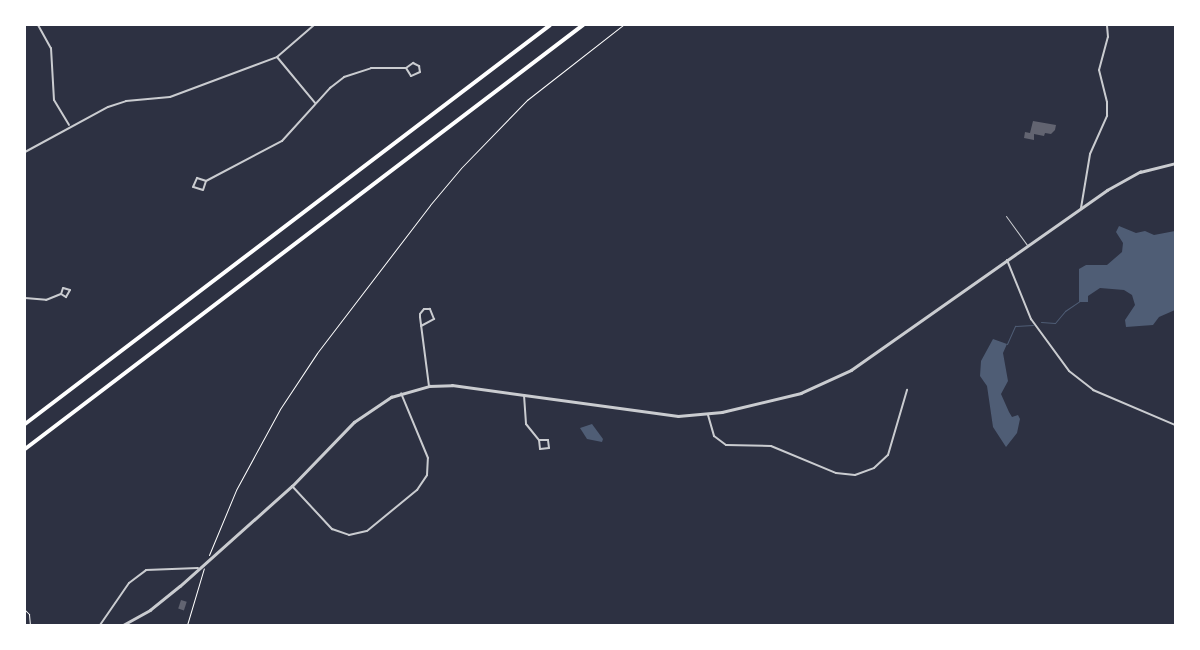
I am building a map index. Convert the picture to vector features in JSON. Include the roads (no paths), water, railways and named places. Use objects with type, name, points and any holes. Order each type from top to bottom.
[{"type":"highway","points":[[25,424],[550,25]]},
{"type":"highway","points":[[25,449],[583,25]]},
{"type":"street","points":[[38,25],[51,48],[54,100],[69,126]]},
{"type":"street","points":[[25,152],[69,126],[126,101],[170,97],[277,56],[314,25]]},
{"type":"street","points":[[1081,208],[1090,154],[1107,116],[1099,70],[1108,37],[1107,25]]},
{"type":"street","points":[[277,56],[316,104]]},
{"type":"street","points":[[206,181],[204,190],[193,187],[197,178],[206,181],[278,143],[336,82],[355,72],[381,66],[406,68],[416,63],[420,72],[411,76],[406,68]]},
{"type":"street","points":[[123,625],[151,609],[200,569],[292,486],[359,418],[400,393],[429,386],[462,386],[665,415],[708,415],[795,395],[840,377],[1081,208],[1129,177],[1175,162]]},
{"type":"street","points":[[1007,260],[1031,319],[1071,373],[1093,390],[1175,425]]},
{"type":"street","points":[[25,298],[46,300],[61,294],[68,296],[70,290],[63,288],[61,294]]},
{"type":"street","points":[[421,326],[434,319],[430,309],[421,312],[421,326],[429,386]]},
{"type":"street","points":[[708,415],[714,436],[726,445],[771,446],[836,473],[855,475],[874,468],[888,455],[907,390]]},
{"type":"street","points":[[292,486],[334,530],[352,535],[366,531],[417,490],[427,475],[428,458],[400,393]]},
{"type":"street","points":[[524,395],[524,420],[540,440],[540,449],[549,448],[548,439],[540,440]]},
{"type":"street","points":[[100,625],[129,583],[146,570],[200,569]]},
{"type":"lane","points":[[1006,216],[1028,245]]},
{"type":"water","points":[[1119,226],[1136,233],[1145,231],[1154,235],[1175,231],[1175,310],[1159,317],[1153,325],[1126,327],[1125,320],[1135,305],[1132,295],[1124,290],[1100,288],[1088,296],[1088,302],[1079,302],[1079,269],[1086,265],[1107,265],[1122,252],[1123,243],[1116,232]]},
{"type":"water","points":[[993,339],[1007,344],[1003,353],[1008,381],[1001,394],[1012,417],[1018,415],[1020,419],[1017,433],[1006,447],[993,427],[987,386],[980,376],[981,361]]},
{"type":"water","points":[[592,424],[603,439],[602,442],[587,439],[580,428]]},
{"type":"waterway","points":[[1041,322],[1055,323],[1065,311],[1080,301]]},
{"type":"waterway","points":[[1007,344],[1015,326],[1033,325]]}]
